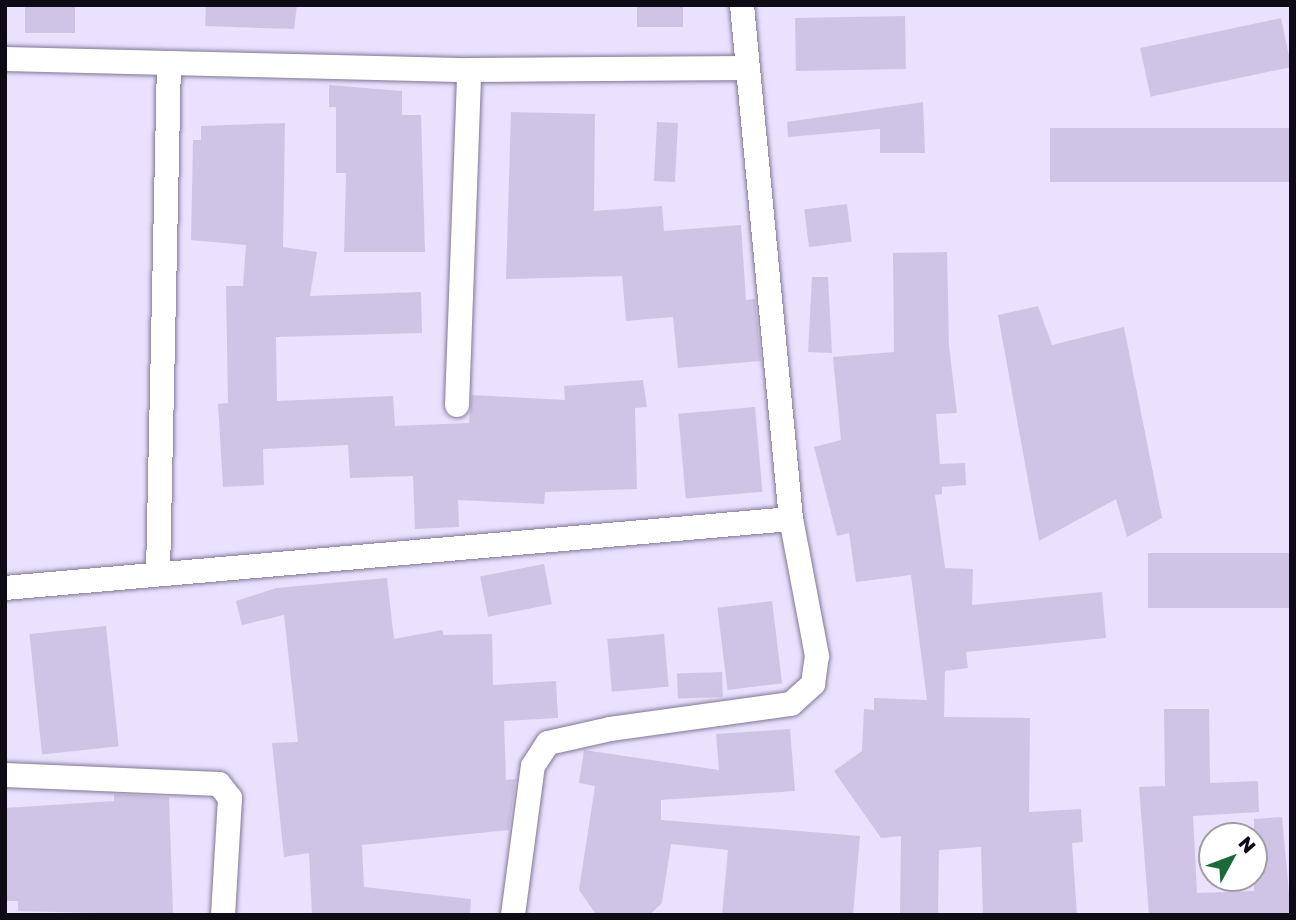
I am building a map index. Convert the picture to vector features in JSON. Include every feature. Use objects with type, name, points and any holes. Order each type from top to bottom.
[{"type":"street","points":[[513,915],[533,766],[548,743],[610,729],[791,704],[813,684],[817,656],[791,519],[742,5]]},
{"type":"street","points":[[5,59],[469,70],[747,68]]},
{"type":"street","points":[[158,574],[169,63]]},
{"type":"street","points":[[457,405],[469,70]]},
{"type":"street","points":[[5,588],[791,519]]},
{"type":"street","points":[[5,775],[219,784],[230,798],[223,915]]},
{"type":"building","points":[[25,5],[75,5],[75,33],[25,33]]},
{"type":"building","points":[[206,5],[297,5],[294,29],[205,26]]},
{"type":"building","points":[[637,5],[683,5],[683,27],[637,27]]},
{"type":"building","points":[[905,16],[906,69],[796,71],[795,18]]},
{"type":"building","points":[[1281,18],[1291,67],[1151,97],[1140,48]]},
{"type":"building","points":[[329,85],[402,91],[402,115],[421,115],[425,252],[344,252],[346,173],[336,173],[336,107],[329,107]]},
{"type":"building","points":[[923,102],[925,153],[880,153],[880,129],[788,137],[787,122]]},
{"type":"building","points":[[511,112],[595,114],[594,211],[662,206],[664,231],[741,225],[746,300],[755,299],[761,361],[678,368],[673,317],[626,321],[622,276],[506,279]]},
{"type":"building","points":[[657,122],[678,123],[675,182],[654,181]]},
{"type":"building","points":[[285,123],[283,247],[317,252],[310,296],[421,292],[422,333],[276,337],[277,401],[393,396],[395,426],[469,423],[472,395],[565,400],[564,386],[643,380],[647,407],[635,408],[637,489],[545,492],[544,504],[458,500],[459,527],[415,529],[413,476],[350,478],[348,445],[263,449],[264,485],[223,487],[218,404],[228,403],[226,286],[243,286],[246,245],[191,240],[193,140],[201,140],[201,126]]},
{"type":"building","points":[[1050,128],[1291,128],[1291,182],[1050,182]]},
{"type":"building","points":[[847,204],[852,242],[809,247],[804,209]]},
{"type":"building","points":[[947,252],[949,346],[957,413],[936,414],[940,464],[965,463],[966,485],[942,487],[942,494],[935,495],[945,568],[973,569],[972,605],[1102,592],[1106,638],[966,652],[968,668],[945,671],[944,717],[1030,718],[1029,812],[1081,809],[1083,842],[1072,843],[1077,915],[983,915],[981,847],[939,850],[938,915],[900,915],[901,836],[881,838],[834,771],[862,751],[864,709],[874,710],[874,698],[927,700],[911,575],[856,582],[849,533],[837,536],[814,447],[841,440],[833,357],[894,352],[893,253]]},
{"type":"building","points":[[812,277],[828,277],[832,353],[808,352]]},
{"type":"building","points":[[1038,306],[1052,345],[1124,327],[1162,518],[1127,537],[1116,499],[1039,541],[998,315]]},
{"type":"building","points":[[755,407],[762,492],[686,498],[678,414]]},
{"type":"building","points":[[1148,553],[1291,553],[1291,608],[1148,608]]},
{"type":"building","points":[[544,564],[552,604],[488,617],[480,576]]},
{"type":"building","points":[[387,578],[394,639],[442,630],[444,635],[492,634],[493,685],[556,681],[558,718],[504,721],[506,780],[516,779],[509,830],[362,845],[364,887],[471,899],[470,915],[312,915],[309,853],[284,857],[272,743],[298,742],[284,615],[242,625],[236,601],[276,588]]},
{"type":"building","points":[[772,601],[782,683],[728,690],[717,608]]},
{"type":"building","points":[[106,626],[119,746],[42,754],[29,634]]},
{"type":"building","points":[[664,634],[669,687],[612,692],[607,639]]},
{"type":"building","points":[[722,672],[723,697],[678,699],[677,674]]},
{"type":"building","points":[[1164,709],[1209,709],[1210,783],[1258,781],[1259,812],[1193,816],[1197,893],[1268,892],[1268,822],[1254,822],[1254,819],[1282,817],[1291,915],[1149,915],[1139,787],[1165,786]]},
{"type":"building","points":[[790,729],[795,791],[661,800],[661,820],[860,836],[853,915],[722,915],[728,850],[671,844],[662,903],[649,915],[595,913],[579,890],[595,786],[579,783],[584,750],[719,770],[716,734]]},
{"type":"building","points":[[114,794],[169,797],[173,915],[18,911],[18,901],[5,901],[5,808],[114,801]]}]
